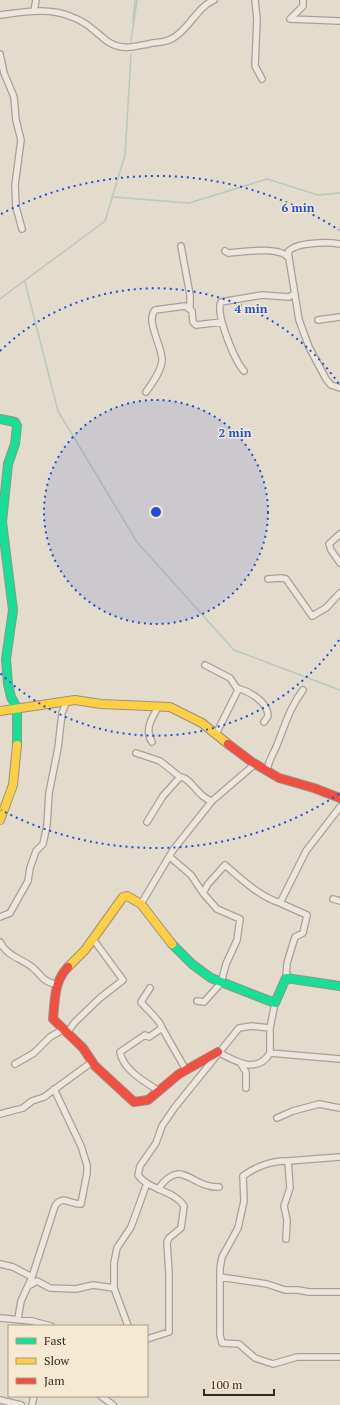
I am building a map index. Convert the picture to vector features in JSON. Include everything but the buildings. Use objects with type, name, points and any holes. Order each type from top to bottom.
[{"type":"street","points":[[34,11],[36,0]]},
{"type":"street","points":[[0,15],[34,11],[72,17],[91,26],[112,43],[129,48],[170,40],[205,5],[213,0]]},
{"type":"street","points":[[255,0],[257,18],[255,66],[262,79]]},
{"type":"street","points":[[304,0],[303,6],[290,19],[340,21]]},
{"type":"street","points":[[0,54],[4,73],[14,97],[16,120],[21,140],[15,185],[16,207],[22,229]]},
{"type":"street","points":[[340,244],[321,243],[296,246],[289,250],[288,257],[300,320],[309,347],[326,379],[331,385],[340,388]]},
{"type":"street","points":[[181,246],[190,295],[190,308],[193,322],[196,325],[222,322]]},
{"type":"street","points":[[225,251],[228,253],[259,250],[285,253],[288,257]]},
{"type":"street","points":[[244,371],[234,356],[222,322],[219,307],[223,301],[262,295],[289,297],[294,294]]},
{"type":"street","points":[[146,392],[158,374],[162,360],[161,350],[154,330],[154,312],[162,309],[185,306],[190,308]]},
{"type":"street","points":[[318,320],[340,317]]},
{"type":"street","points":[[0,419],[14,422],[17,426],[14,448],[8,464],[2,522],[13,610],[6,659],[8,684],[11,697],[17,708],[18,733],[15,774],[9,797],[0,820]]},
{"type":"street","points":[[340,534],[329,544],[331,550],[340,563]]},
{"type":"street","points":[[268,579],[286,579],[312,616],[326,608],[339,597]]},
{"type":"street","points":[[205,665],[230,678],[238,693],[216,734]]},
{"type":"street","points":[[236,688],[250,693],[263,704],[268,713],[264,722]]},
{"type":"street","points":[[267,771],[268,761],[275,749],[289,712],[303,690]]},
{"type":"street","points":[[0,711],[83,700],[101,704],[159,706],[179,711],[202,723],[255,764],[279,778],[314,788],[340,798]]},
{"type":"street","points":[[0,917],[10,914],[22,893],[36,850],[43,844],[47,824],[49,793],[58,748],[62,713],[67,701]]},
{"type":"street","points":[[152,742],[147,731],[159,706]]},
{"type":"street","points":[[136,753],[160,761],[185,778],[203,797],[212,801]]},
{"type":"street","points":[[141,904],[173,850],[212,801],[255,764]]},
{"type":"street","points":[[146,822],[163,796],[180,776]]},
{"type":"street","points":[[280,903],[306,851],[340,807]]},
{"type":"street","points":[[170,857],[191,875],[203,893],[217,909],[240,919],[237,940],[226,964],[221,983],[204,1002],[197,1001]]},
{"type":"street","points":[[203,893],[208,884],[225,865],[243,880],[272,900],[306,915],[303,933],[295,937],[287,963],[286,978],[275,1002],[270,1028],[270,1053],[266,1061],[258,1064],[240,1064]]},
{"type":"street","points":[[218,1052],[166,1083],[148,1100],[134,1102],[92,1062],[83,1048],[53,1019],[56,985],[61,974],[85,950],[123,897],[127,896],[141,904],[170,942],[192,964],[211,978],[275,1002]]},
{"type":"street","points":[[333,899],[340,900]]},
{"type":"street","points":[[15,1064],[34,1053],[50,1037],[66,1031],[100,998],[124,980],[93,939]]},
{"type":"street","points":[[0,942],[6,952],[32,968],[42,979],[56,985]]},
{"type":"street","points":[[286,978],[340,986]]},
{"type":"street","points":[[150,988],[141,1002],[151,1015],[161,1023],[162,1028],[186,1070]]},
{"type":"street","points":[[148,1339],[169,1332],[169,1274],[167,1242],[169,1238],[180,1231],[184,1206],[179,1200],[147,1183],[138,1175],[140,1166],[156,1143],[162,1126],[175,1107],[218,1052],[239,1028],[252,1026],[270,1028]]},
{"type":"street","points":[[159,1091],[140,1078],[121,1060],[120,1052],[145,1035],[149,1038],[162,1028]]},
{"type":"street","points":[[218,1052],[240,1064],[246,1072],[246,1088]]},
{"type":"street","points":[[270,1053],[340,1059]]},
{"type":"street","points":[[0,1114],[23,1108],[32,1101],[44,1097],[92,1062]]},
{"type":"street","points":[[18,1319],[21,1301],[32,1278],[55,1206],[57,1202],[62,1200],[80,1204],[87,1173],[87,1166],[81,1146],[54,1089]]},
{"type":"street","points":[[277,1118],[293,1111],[319,1104],[340,1108]]},
{"type":"street","points":[[340,1157],[277,1161],[249,1172],[244,1176],[244,1201],[238,1228],[222,1257],[220,1277],[220,1336],[222,1343],[239,1344],[254,1358],[273,1364],[297,1356],[340,1357]]},
{"type":"street","points":[[286,1239],[287,1220],[284,1206],[290,1188],[288,1161]]},
{"type":"street","points":[[158,1189],[164,1181],[175,1173],[183,1174],[213,1187],[219,1187]]},
{"type":"street","points":[[128,1325],[114,1288],[114,1263],[118,1248],[131,1226],[147,1183]]},
{"type":"street","points":[[0,1264],[13,1267],[32,1278]]},
{"type":"street","points":[[220,1277],[267,1284],[285,1290],[340,1292]]},
{"type":"street","points":[[26,1290],[32,1283],[37,1281],[50,1288],[76,1289],[93,1285],[114,1288]]},
{"type":"street","points":[[0,1318],[18,1319],[45,1325]]},
{"type":"street","points":[[102,1397],[112,1405]]},
{"type":"street","points":[[0,1400],[21,1405]]},
{"type":"waterway","points":[[133,22],[135,0]]},
{"type":"waterway","points":[[131,41],[137,0]]},
{"type":"waterway","points":[[0,299],[105,221],[125,155],[131,55]]},
{"type":"waterway","points":[[113,197],[189,203],[267,179],[318,195],[340,193]]},
{"type":"waterway","points":[[25,282],[58,411],[137,542],[234,650],[340,690]]},
{"type":"traffic: fast","points":[[0,419],[15,422],[17,426],[15,444],[8,464],[2,522],[13,610],[6,659],[8,684],[11,697],[17,708],[17,745]]},
{"type":"traffic: fast","points":[[172,944],[192,964],[211,978],[275,1003],[286,978],[340,986]]},
{"type":"traffic: slow","points":[[0,711],[75,700],[101,704],[170,707],[202,723],[228,744]]},
{"type":"traffic: slow","points":[[0,820],[13,785],[17,745]]},
{"type":"traffic: slow","points":[[68,967],[85,950],[123,897],[127,896],[141,904],[172,944]]},
{"type":"traffic: jam","points":[[228,744],[252,762],[279,778],[314,788],[340,798]]},
{"type":"traffic: jam","points":[[68,967],[60,978],[55,998],[53,1019],[83,1048],[95,1066],[134,1102],[148,1100],[179,1074],[218,1052]]}]
